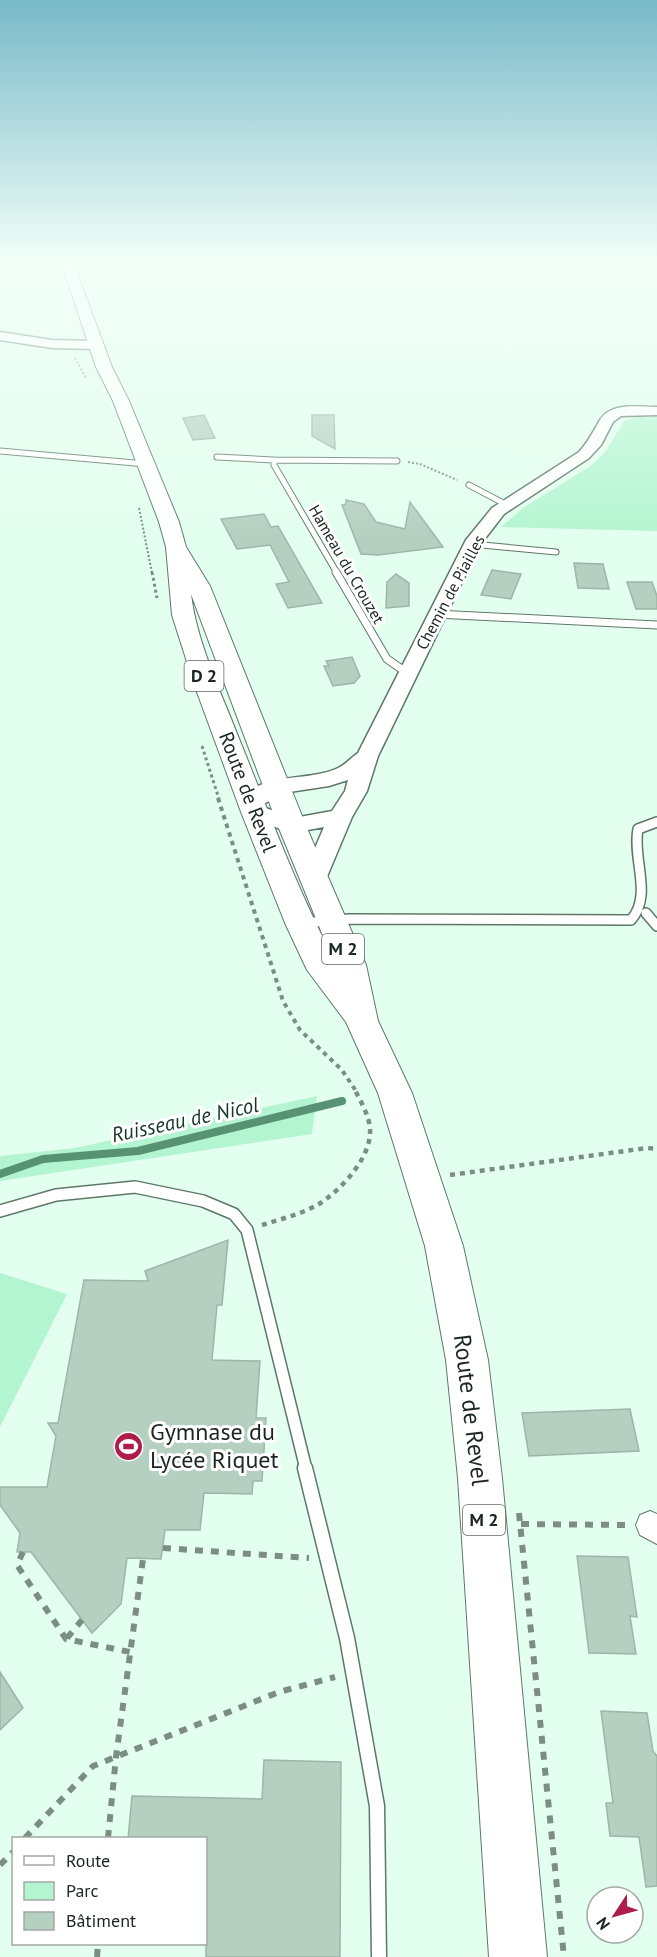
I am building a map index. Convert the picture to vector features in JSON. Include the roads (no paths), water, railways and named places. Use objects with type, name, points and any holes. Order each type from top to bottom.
[{"type":"main road","name":"Route de Revel","points":[[100,353],[121,400],[169,522],[176,547],[183,615],[206,684],[300,923],[323,970],[362,1021],[394,1090],[444,1246],[467,1360],[480,1478],[518,1957]]},
{"type":"main road","name":"Route de Revel","points":[[176,547],[199,586],[292,826],[350,965],[362,1021]]},
{"type":"street","name":"Chemin de Piailles","points":[[314,879],[340,817],[356,790],[367,756],[436,614],[472,544],[491,518],[584,455],[594,445],[612,415],[618,412],[657,411]]},
{"type":"street","name":"Chemin de Piailles","points":[[254,806],[277,787],[329,779],[348,772],[367,756]]},
{"type":"street","points":[[254,806],[292,826],[340,817]]},
{"type":"lane","points":[[0,452],[146,464]]},
{"type":"lane","points":[[217,457],[397,461]]},
{"type":"lane","name":"Hameau du Crouzet","points":[[274,460],[274,465],[387,659],[400,668],[409,670]]},
{"type":"lane","points":[[469,485],[507,505]]},
{"type":"lane","points":[[472,544],[556,552]]},
{"type":"lane","points":[[436,614],[657,625]]},
{"type":"lane","points":[[300,923],[330,920],[631,920],[646,914],[652,897],[651,884],[635,839],[638,830],[657,822]]},
{"type":"lane","points":[[646,914],[657,926]]},
{"type":"lane","points":[[0,1211],[56,1195],[135,1187],[203,1202],[234,1214],[247,1230],[328,1559],[353,1671],[377,1806],[379,1957]]},
{"type":"waterway","name":"Ruisseau de Nicol","points":[[0,1174],[43,1159],[138,1151],[342,1101]]},
{"type":"place","name":"Gymnase du Lycée Riquet","points":[[129,1446]]}]
